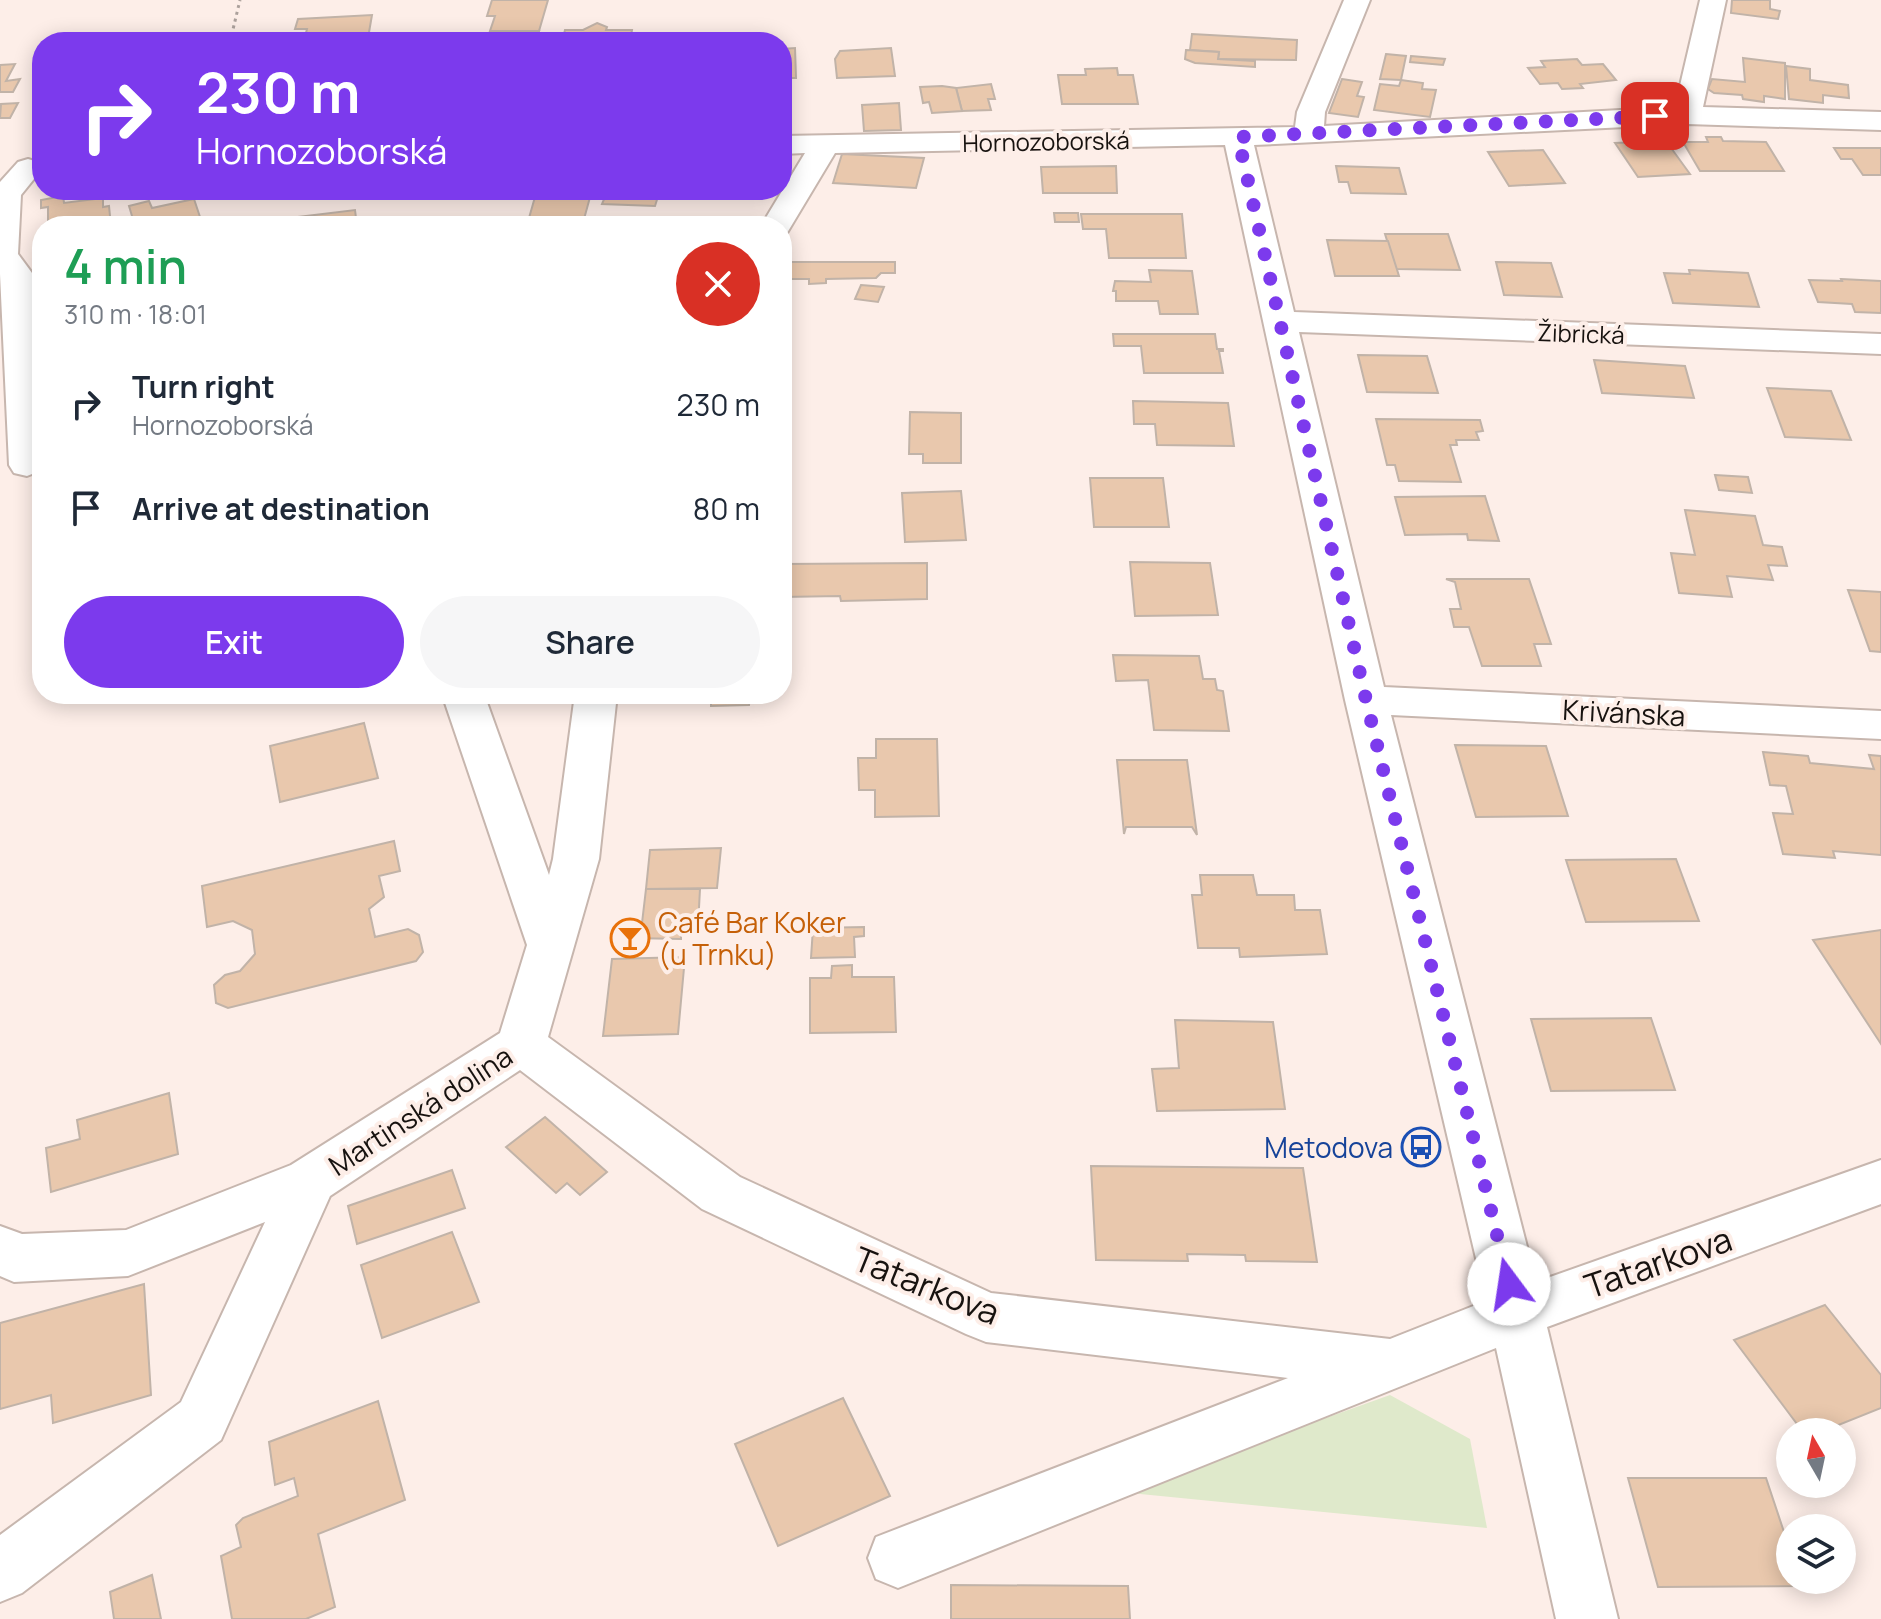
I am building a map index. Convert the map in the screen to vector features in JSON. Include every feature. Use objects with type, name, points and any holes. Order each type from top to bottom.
[{"type":"street","points":[[1687,115],[1713,0]]},
{"type":"street","points":[[1309,135],[1311,112],[1356,1]]},
{"type":"street","name":"Hornozoborská","points":[[792,145],[1309,135],[1687,115],[1799,116],[1881,121]]},
{"type":"street","points":[[1238,137],[1366,700],[1516,1313],[1587,1619]]},
{"type":"street","points":[[792,200],[825,145]]},
{"type":"street","points":[[23,167],[6,194],[2,255],[8,274],[27,465]]},
{"type":"street","name":"Žibrická","points":[[1281,321],[1881,344]]},
{"type":"street","name":"Krivánska","points":[[1366,700],[1881,725]]},
{"type":"street","points":[[466,704],[549,942]]},
{"type":"street","name":"Martinská dolina","points":[[0,1249],[14,1258],[128,1253],[310,1181],[521,1044],[576,859],[595,704]]},
{"type":"street","name":"Tatarkova","points":[[521,1044],[721,1193],[986,1317],[1391,1365]]},
{"type":"street","name":"Martinská dolina","points":[[0,1572],[201,1421],[310,1181]]},
{"type":"street","name":"Tatarkova","points":[[898,1558],[1516,1313],[1881,1182]]},
{"type":"path","points":[[232,32],[240,0]]},
{"type":"green space","points":[[1390,1395],[1470,1439],[1487,1528],[1120,1492]]},
{"type":"building","points":[[492,0],[548,0],[539,31],[490,31],[495,16],[487,16]]},
{"type":"building","points":[[1732,0],[1770,0],[1770,9],[1780,11],[1778,19],[1731,13]]},
{"type":"building","points":[[372,15],[369,32],[306,32],[307,29],[295,29],[298,19]]},
{"type":"building","points":[[597,23],[607,27],[606,30],[632,30],[564,32],[583,30]]},
{"type":"building","points":[[1192,34],[1297,40],[1296,60],[1218,59],[1219,52],[1190,50]]},
{"type":"building","points":[[792,48],[795,48],[796,78],[792,78]]},
{"type":"building","points":[[891,48],[895,76],[837,78],[835,59],[840,51]]},
{"type":"building","points":[[1186,50],[1219,52],[1218,59],[1255,61],[1255,67],[1195,63],[1185,59]]},
{"type":"building","points":[[1386,54],[1406,56],[1401,80],[1380,79]]},
{"type":"building","points":[[1411,56],[1445,59],[1443,65],[1410,62]]},
{"type":"building","points":[[1743,58],[1785,63],[1785,99],[1764,96],[1764,102],[1743,99],[1742,95],[1714,93],[1708,89],[1712,79],[1745,82]]},
{"type":"building","points":[[1577,59],[1582,65],[1603,64],[1616,80],[1580,84],[1583,88],[1562,89],[1558,83],[1540,84],[1528,68],[1545,67],[1541,61]]},
{"type":"building","points":[[15,64],[6,81],[20,79],[13,92],[0,92],[0,65]]},
{"type":"building","points":[[1786,66],[1810,69],[1810,80],[1848,85],[1849,98],[1823,95],[1823,103],[1789,99]]},
{"type":"building","points":[[1117,68],[1118,75],[1133,75],[1138,104],[1062,104],[1058,75],[1086,75],[1085,69]]},
{"type":"building","points":[[1342,79],[1362,82],[1357,96],[1364,97],[1358,117],[1329,113]]},
{"type":"building","points":[[1401,80],[1423,83],[1422,89],[1436,90],[1430,117],[1374,110],[1380,84],[1399,86]]},
{"type":"building","points":[[991,84],[995,99],[988,99],[991,110],[962,111],[956,88]]},
{"type":"building","points":[[920,87],[956,88],[962,111],[932,113],[929,102],[923,103]]},
{"type":"building","points":[[18,103],[10,118],[0,118],[1,104]]},
{"type":"building","points":[[899,103],[901,130],[864,131],[862,105]]},
{"type":"building","points":[[1706,137],[1721,137],[1723,141],[1766,142],[1784,171],[1700,171],[1683,142],[1708,142]]},
{"type":"building","points":[[1666,141],[1690,174],[1638,177],[1615,143]]},
{"type":"building","points":[[1834,148],[1881,148],[1881,175],[1863,175],[1852,159],[1841,159]]},
{"type":"building","points":[[1543,150],[1565,183],[1509,186],[1488,152]]},
{"type":"building","points":[[842,154],[924,158],[916,188],[833,183]]},
{"type":"building","points":[[1116,166],[1117,193],[1043,193],[1041,167]]},
{"type":"building","points":[[1336,166],[1399,168],[1406,194],[1351,193],[1348,182],[1339,182]]},
{"type":"building","points":[[41,200],[64,200],[64,203],[103,200],[103,207],[109,206],[110,216],[48,216],[48,207],[41,208]]},
{"type":"building","points":[[194,200],[200,216],[132,216],[129,206],[149,201],[152,208]]},
{"type":"building","points":[[534,200],[589,200],[585,216],[530,216]]},
{"type":"building","points":[[604,200],[657,200],[655,206],[602,204]]},
{"type":"building","points":[[355,210],[356,216],[306,216]]},
{"type":"building","points":[[1054,213],[1078,213],[1079,222],[1055,222]]},
{"type":"building","points":[[1081,214],[1182,214],[1186,258],[1109,258],[1106,229],[1083,229]]},
{"type":"building","points":[[1385,234],[1448,234],[1460,270],[1396,269]]},
{"type":"building","points":[[1327,240],[1388,241],[1399,276],[1335,276]]},
{"type":"building","points":[[792,262],[895,262],[895,273],[881,273],[876,278],[826,279],[826,283],[809,284],[809,279],[792,279]]},
{"type":"building","points":[[1496,262],[1551,263],[1562,297],[1504,295]]},
{"type":"building","points":[[1149,270],[1192,271],[1198,314],[1160,314],[1158,301],[1116,301],[1116,291],[1113,291],[1115,281],[1151,282]]},
{"type":"building","points":[[1689,270],[1748,273],[1759,307],[1673,303],[1664,273],[1690,274]]},
{"type":"building","points":[[1809,280],[1881,281],[1881,313],[1855,312],[1852,304],[1818,302]]},
{"type":"building","points":[[861,285],[884,287],[878,302],[855,299]]},
{"type":"building","points":[[1113,334],[1215,334],[1217,349],[1223,349],[1219,351],[1223,373],[1144,373],[1141,346],[1114,346]]},
{"type":"building","points":[[1358,355],[1427,356],[1438,393],[1367,392]]},
{"type":"building","points":[[1594,360],[1685,366],[1694,398],[1602,393]]},
{"type":"building","points":[[1767,388],[1831,391],[1851,440],[1785,437]]},
{"type":"building","points":[[1133,401],[1228,403],[1234,446],[1157,445],[1155,424],[1134,424]]},
{"type":"building","points":[[910,412],[961,413],[961,463],[923,463],[923,454],[909,454]]},
{"type":"building","points":[[1376,419],[1480,420],[1483,431],[1476,432],[1479,440],[1456,440],[1457,445],[1450,445],[1461,482],[1399,481],[1395,465],[1387,465]]},
{"type":"building","points":[[1715,475],[1748,477],[1752,493],[1719,490]]},
{"type":"building","points":[[1090,478],[1163,478],[1169,527],[1094,527]]},
{"type":"building","points":[[961,491],[966,540],[905,542],[902,493]]},
{"type":"building","points":[[1485,496],[1499,541],[1468,540],[1467,534],[1405,535],[1395,497]]},
{"type":"building","points":[[1685,510],[1755,516],[1763,545],[1782,547],[1787,566],[1768,565],[1773,580],[1727,576],[1732,597],[1679,593],[1671,553],[1695,555]]},
{"type":"building","points":[[1130,562],[1210,563],[1218,615],[1135,616]]},
{"type":"building","points":[[927,563],[927,599],[841,601],[840,596],[792,597],[792,564]]},
{"type":"building","points":[[1446,579],[1529,579],[1551,644],[1534,644],[1541,666],[1482,666],[1469,627],[1454,627],[1450,609],[1461,609],[1455,582]]},
{"type":"building","points":[[1848,590],[1881,592],[1881,652],[1870,651]]},
{"type":"building","points":[[1113,655],[1199,656],[1203,679],[1215,679],[1217,690],[1223,691],[1229,731],[1154,730],[1148,680],[1116,681]]},
{"type":"building","points":[[711,704],[749,704],[749,705]]},
{"type":"building","points":[[364,723],[378,778],[280,802],[270,746]]},
{"type":"building","points":[[876,739],[937,739],[939,816],[875,817],[875,790],[859,790],[858,758],[876,758]]},
{"type":"building","points":[[1455,745],[1546,746],[1568,816],[1476,817]]},
{"type":"building","points":[[1763,752],[1808,756],[1810,763],[1874,769],[1869,755],[1881,756],[1881,855],[1833,851],[1835,858],[1783,854],[1773,813],[1793,814],[1786,786],[1770,785]]},
{"type":"building","points":[[1117,760],[1187,760],[1197,835],[1192,827],[1126,827],[1124,834]]},
{"type":"building","points":[[394,841],[400,871],[379,876],[384,897],[369,909],[375,937],[408,929],[419,935],[423,952],[416,961],[228,1008],[216,1003],[214,985],[225,975],[240,971],[255,954],[252,930],[233,921],[207,927],[202,886]]},
{"type":"building","points":[[721,848],[717,888],[646,889],[650,850]]},
{"type":"building","points":[[1676,859],[1699,921],[1586,922],[1566,860]]},
{"type":"building","points":[[1200,875],[1253,875],[1257,895],[1294,895],[1295,910],[1320,910],[1327,954],[1240,957],[1239,948],[1198,948],[1192,895],[1202,895]]},
{"type":"building","points":[[646,889],[700,889],[698,926],[681,926],[681,939],[630,938],[631,923],[642,923]]},
{"type":"building","points":[[864,927],[864,936],[854,937],[855,957],[811,958],[813,928]]},
{"type":"building","points":[[1881,930],[1881,1044],[1813,940]]},
{"type":"building","points":[[685,957],[678,1034],[603,1036],[612,959]]},
{"type":"building","points":[[852,965],[852,977],[894,977],[896,1032],[810,1033],[810,978],[831,978],[832,966]]},
{"type":"building","points":[[1651,1018],[1675,1090],[1551,1091],[1531,1019]]},
{"type":"building","points":[[1175,1020],[1273,1022],[1285,1109],[1157,1111],[1152,1069],[1179,1068]]},
{"type":"building","points":[[169,1093],[178,1154],[51,1192],[46,1148],[80,1139],[77,1120]]},
{"type":"building","points":[[545,1117],[607,1172],[580,1195],[567,1183],[556,1193],[506,1147]]},
{"type":"building","points":[[1091,1166],[1303,1168],[1317,1262],[1246,1261],[1245,1255],[1187,1254],[1188,1261],[1096,1260]]},
{"type":"building","points":[[452,1170],[465,1208],[357,1244],[348,1206]]},
{"type":"building","points":[[452,1232],[479,1302],[382,1338],[361,1265]]},
{"type":"building","points":[[144,1284],[151,1395],[53,1423],[51,1395],[0,1409],[0,1323]]},
{"type":"building","points":[[1825,1305],[1881,1375],[1881,1408],[1856,1418],[1792,1418],[1734,1340]]},
{"type":"building","points":[[843,1398],[890,1496],[778,1546],[735,1444]]},
{"type":"building","points":[[378,1401],[405,1500],[318,1534],[335,1607],[306,1619],[232,1619],[221,1556],[241,1547],[236,1525],[243,1518],[298,1496],[294,1478],[275,1485],[269,1442]]},
{"type":"building","points":[[1628,1478],[1766,1478],[1778,1514],[1776,1586],[1658,1587]]},
{"type":"building","points":[[152,1575],[161,1619],[114,1619],[110,1592]]},
{"type":"building","points":[[951,1585],[1128,1586],[1130,1619],[951,1619]]},
{"type":"place","name":"Café Bar Koker (u Trnku)","points":[[630,938]]},
{"type":"place","name":"Metodova","points":[[1421,1147]]},
{"type":"route","points":[[1509,1284],[1366,700],[1238,137],[1655,116]]}]
